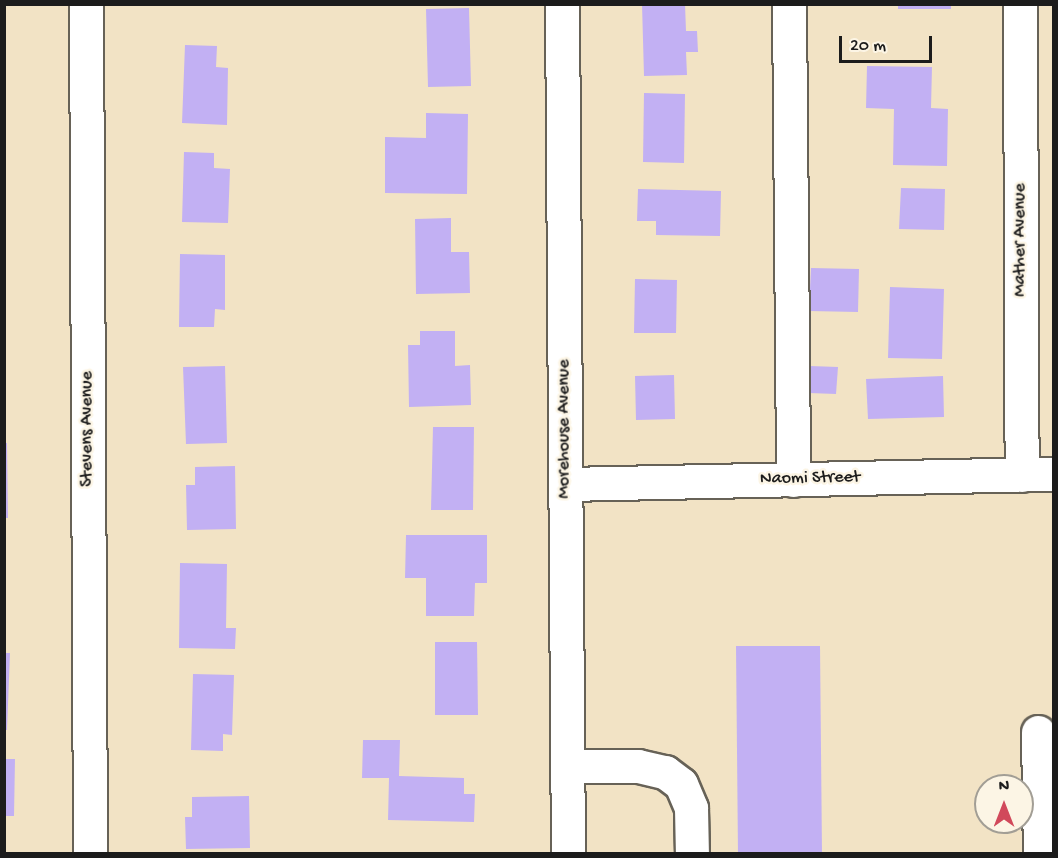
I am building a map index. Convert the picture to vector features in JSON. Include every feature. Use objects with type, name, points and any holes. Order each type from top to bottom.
[{"type":"street","name":"Stevens Avenue","points":[[86,4],[90,854]]},
{"type":"street","name":"Morehouse Avenue","points":[[562,4],[568,854]]},
{"type":"street","points":[[789,4],[793,480]]},
{"type":"street","name":"Mather Avenue","points":[[1020,4],[1038,474]]},
{"type":"street","name":"Naomi Street","points":[[566,484],[1038,474]]},
{"type":"street","points":[[1038,732],[1040,854]]},
{"type":"street","points":[[568,766],[638,766],[665,772],[681,784],[691,808],[692,854]]},
{"type":"building","points":[[642,4],[685,4],[686,31],[697,31],[698,52],[686,52],[687,75],[644,76]]},
{"type":"building","points":[[898,4],[951,4],[951,9],[898,9]]},
{"type":"building","points":[[469,8],[471,86],[428,87],[426,9]]},
{"type":"building","points":[[185,45],[217,46],[216,67],[228,68],[227,125],[182,123]]},
{"type":"building","points":[[867,66],[932,67],[931,108],[948,109],[947,166],[893,165],[894,109],[866,108]]},
{"type":"building","points":[[644,93],[685,94],[684,163],[643,162]]},
{"type":"building","points":[[426,113],[468,114],[467,194],[385,193],[385,137],[426,138]]},
{"type":"building","points":[[184,152],[214,153],[214,168],[230,169],[228,223],[182,222]]},
{"type":"building","points":[[901,188],[945,189],[944,230],[899,229]]},
{"type":"building","points":[[638,189],[721,191],[720,236],[656,235],[656,221],[637,221]]},
{"type":"building","points":[[451,218],[451,252],[469,252],[470,293],[416,294],[415,219]]},
{"type":"building","points":[[180,254],[225,255],[225,310],[215,309],[214,327],[179,327]]},
{"type":"building","points":[[811,268],[859,269],[858,312],[809,311]]},
{"type":"building","points":[[635,279],[677,280],[676,333],[634,333]]},
{"type":"building","points":[[890,287],[944,289],[942,359],[888,358]]},
{"type":"building","points":[[420,331],[455,331],[455,366],[470,365],[471,405],[409,407],[408,345],[420,345]]},
{"type":"building","points":[[225,366],[227,443],[186,444],[183,367]]},
{"type":"building","points":[[810,366],[838,367],[836,394],[809,393]]},
{"type":"building","points":[[674,375],[675,419],[636,420],[635,376]]},
{"type":"building","points":[[943,376],[944,417],[868,419],[866,379]]},
{"type":"building","points":[[433,427],[474,427],[473,510],[431,510]]},
{"type":"building","points":[[5,443],[7,443],[8,518],[5,518]]},
{"type":"building","points":[[235,466],[236,529],[187,530],[186,485],[195,485],[195,467]]},
{"type":"building","points":[[406,535],[487,535],[487,583],[475,583],[474,616],[426,616],[426,578],[405,578]]},
{"type":"building","points":[[180,563],[227,564],[226,628],[236,628],[235,649],[179,648]]},
{"type":"building","points":[[435,642],[477,642],[478,715],[435,715]]},
{"type":"building","points":[[736,646],[820,646],[822,854],[738,854]]},
{"type":"building","points":[[4,653],[10,653],[7,730],[4,730]]},
{"type":"building","points":[[193,674],[234,675],[232,735],[223,734],[223,751],[191,750]]},
{"type":"building","points":[[363,740],[400,740],[399,776],[464,778],[464,794],[475,794],[474,822],[388,820],[389,778],[362,778]]},
{"type":"building","points":[[4,759],[15,759],[14,816],[4,816]]},
{"type":"building","points":[[249,796],[250,848],[186,849],[185,817],[192,817],[192,797]]}]
